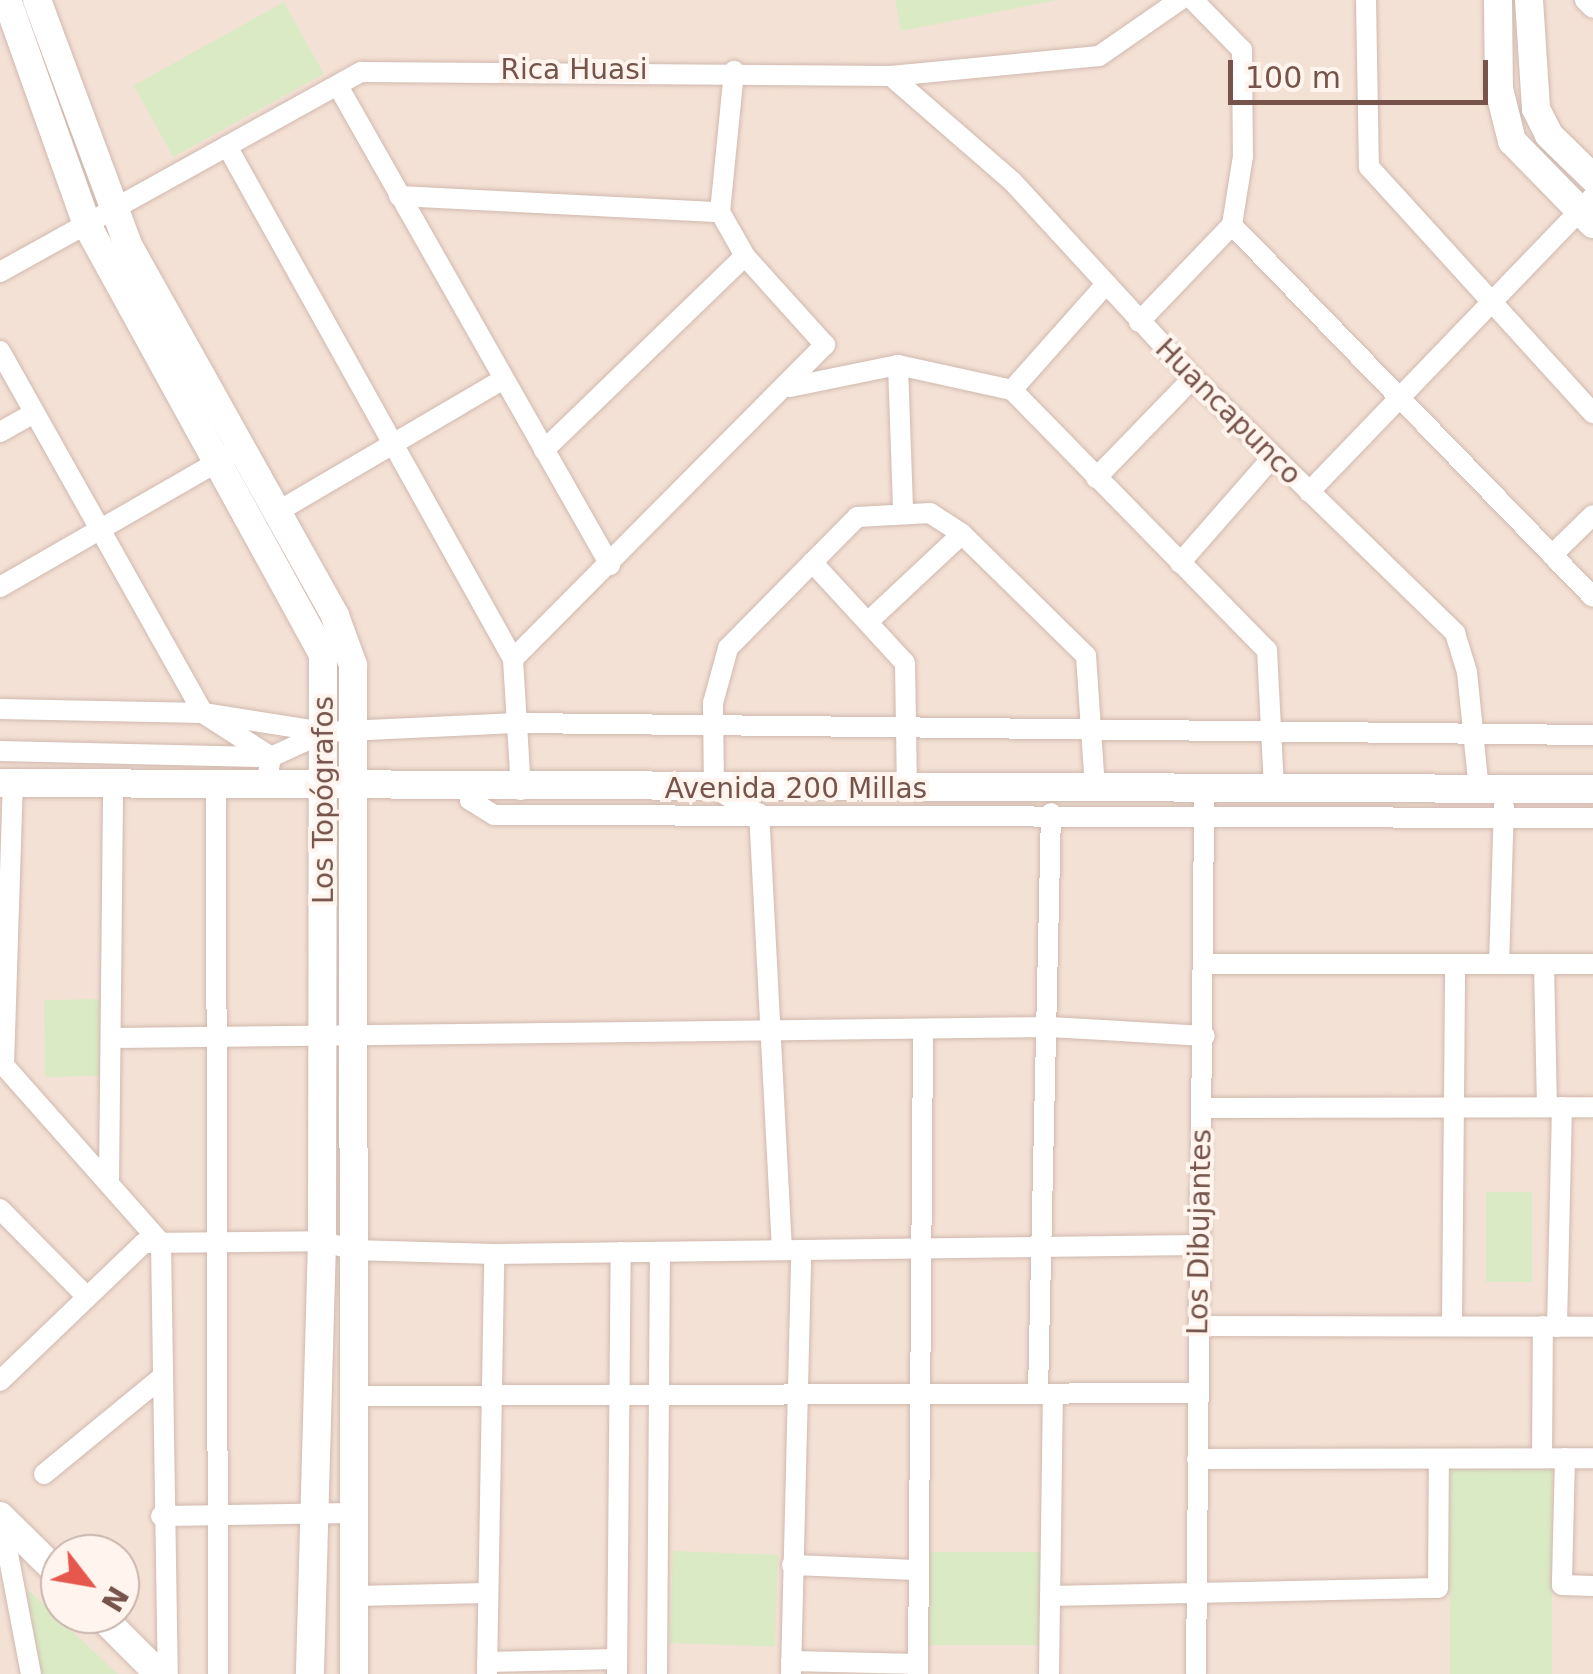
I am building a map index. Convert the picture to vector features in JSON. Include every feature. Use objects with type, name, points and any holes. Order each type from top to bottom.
[{"type":"main road","name":"Los Topógrafos","points":[[7,0],[87,225],[230,455],[277,512],[348,644],[357,729],[341,787],[324,1037],[310,1674]]},
{"type":"main road","name":"Los Topógrafos","points":[[37,0],[115,210],[323,654],[325,732],[341,787],[355,1037],[354,1674]]},
{"type":"main road","points":[[1498,0],[1499,89],[1512,141],[1588,210]]},
{"type":"main road","points":[[1528,0],[1536,110],[1550,135],[1593,178]]},
{"type":"main road","name":"Avenida 200 Millas","points":[[7,783],[216,783],[268,771],[341,787],[1095,790],[1204,801],[1274,790],[1496,799],[1593,789]]},
{"type":"main road","points":[[0,1516],[40,1555]]},
{"type":"main road","points":[[119,1634],[159,1674]]},
{"type":"street","name":"Rica Huasi","points":[[0,272],[361,72],[734,70],[891,76],[1099,56],[1180,0]]},
{"type":"street","points":[[1139,322],[1232,226],[1243,156],[1242,50],[1193,0]]},
{"type":"street","points":[[1366,0],[1369,166],[1489,305],[1593,412]]},
{"type":"street","points":[[1585,0],[1593,8]]},
{"type":"street","points":[[513,659],[790,387],[826,344],[745,256],[720,212],[734,70]]},
{"type":"street","name":"Huancapunco","points":[[891,76],[1012,181],[1193,378],[1455,633],[1475,739],[1496,799],[1499,964]]},
{"type":"street","points":[[338,86],[610,565]]},
{"type":"street","points":[[227,146],[395,441],[513,659],[521,790]]},
{"type":"street","points":[[399,196],[720,212]]},
{"type":"street","points":[[1309,492],[1398,395],[1588,210]]},
{"type":"street","points":[[1232,226],[1593,598]]},
{"type":"street","points":[[544,450],[745,256]]},
{"type":"street","points":[[1012,390],[1106,284]]},
{"type":"street","points":[[0,351],[203,712],[268,771]]},
{"type":"street","points":[[790,387],[898,365],[1012,390],[1274,661],[1274,790]]},
{"type":"street","points":[[898,365],[902,509]]},
{"type":"street","points":[[1096,478],[1193,378]]},
{"type":"street","points":[[277,512],[502,380]]},
{"type":"street","points":[[0,432],[34,413]]},
{"type":"street","points":[[0,586],[230,455]]},
{"type":"street","points":[[1180,563],[1272,458]]},
{"type":"street","points":[[760,814],[714,788],[712,725],[716,676],[728,648],[858,517],[902,509],[930,513],[962,534],[1086,656],[1095,790]]},
{"type":"street","points":[[1552,556],[1593,516]]},
{"type":"street","points":[[870,620],[962,534]]},
{"type":"street","points":[[812,562],[870,620],[905,663],[907,789]]},
{"type":"street","points":[[0,709],[203,712],[325,732],[517,723],[1092,725],[1475,739],[1593,735]]},
{"type":"street","points":[[0,751],[268,771],[325,732]]},
{"type":"street","points":[[7,783],[2,1063],[161,1243],[161,1516],[168,1674]]},
{"type":"street","points":[[216,783],[218,1674]]},
{"type":"street","points":[[109,1181],[114,1038],[112,785]]},
{"type":"street","points":[[468,787],[470,800],[494,815],[1050,813],[1204,801],[1496,799],[1593,818]]},
{"type":"street","name":"Los Dibujantes","points":[[1196,1674],[1198,1326],[1206,1036],[1204,801]]},
{"type":"street","points":[[1049,1674],[1042,1247],[1050,1027],[1050,813]]},
{"type":"street","points":[[760,814],[770,1036],[792,1250],[795,1394],[791,1667],[918,1669],[923,1034]]},
{"type":"street","points":[[1204,964],[1593,964]]},
{"type":"street","points":[[1452,1326],[1455,964]]},
{"type":"street","points":[[1542,1458],[1550,1326],[1554,1107],[1544,964]]},
{"type":"street","points":[[114,1038],[770,1036],[1050,1027],[1206,1036]]},
{"type":"street","points":[[1202,1108],[1593,1106]]},
{"type":"street","points":[[0,1208],[86,1296]]},
{"type":"street","points":[[0,1381],[138,1246],[161,1243],[322,1241],[354,1250],[494,1254],[1200,1245]]},
{"type":"street","points":[[494,1254],[488,1396],[487,1668],[617,1666],[616,1395],[621,1252]]},
{"type":"street","points":[[657,1674],[660,1252]]},
{"type":"street","points":[[1198,1326],[1593,1326]]},
{"type":"street","points":[[44,1474],[161,1378]]},
{"type":"street","points":[[354,1396],[1197,1393]]},
{"type":"street","points":[[1565,1458],[1562,1585],[1593,1586]]},
{"type":"street","points":[[1197,1460],[1593,1458]]},
{"type":"street","points":[[1050,1596],[1438,1588],[1439,1459]]},
{"type":"street","points":[[161,1516],[355,1513]]},
{"type":"street","points":[[0,1516],[31,1674]]},
{"type":"street","points":[[792,1565],[917,1570]]},
{"type":"street","points":[[355,1596],[488,1593]]},
{"type":"shaded area","points":[[0,0],[1593,0],[1593,1674],[0,1674]]},
{"type":"green space","points":[[895,0],[1058,0],[901,31]]},
{"type":"green space","points":[[284,2],[324,74],[173,157],[134,85]]},
{"type":"green space","points":[[99,999],[100,1076],[45,1077],[44,1000]]},
{"type":"green space","points":[[1486,1192],[1532,1192],[1532,1282],[1486,1282]]},
{"type":"green space","points":[[1450,1467],[1552,1467],[1552,1674],[1450,1674]]},
{"type":"green space","points":[[673,1551],[778,1555],[775,1647],[670,1643]]},
{"type":"green space","points":[[924,1552],[1041,1552],[1041,1645],[924,1645]]},
{"type":"green space","points":[[27,1589],[40,1601],[40,1634],[75,1634],[118,1674],[41,1674]]}]
